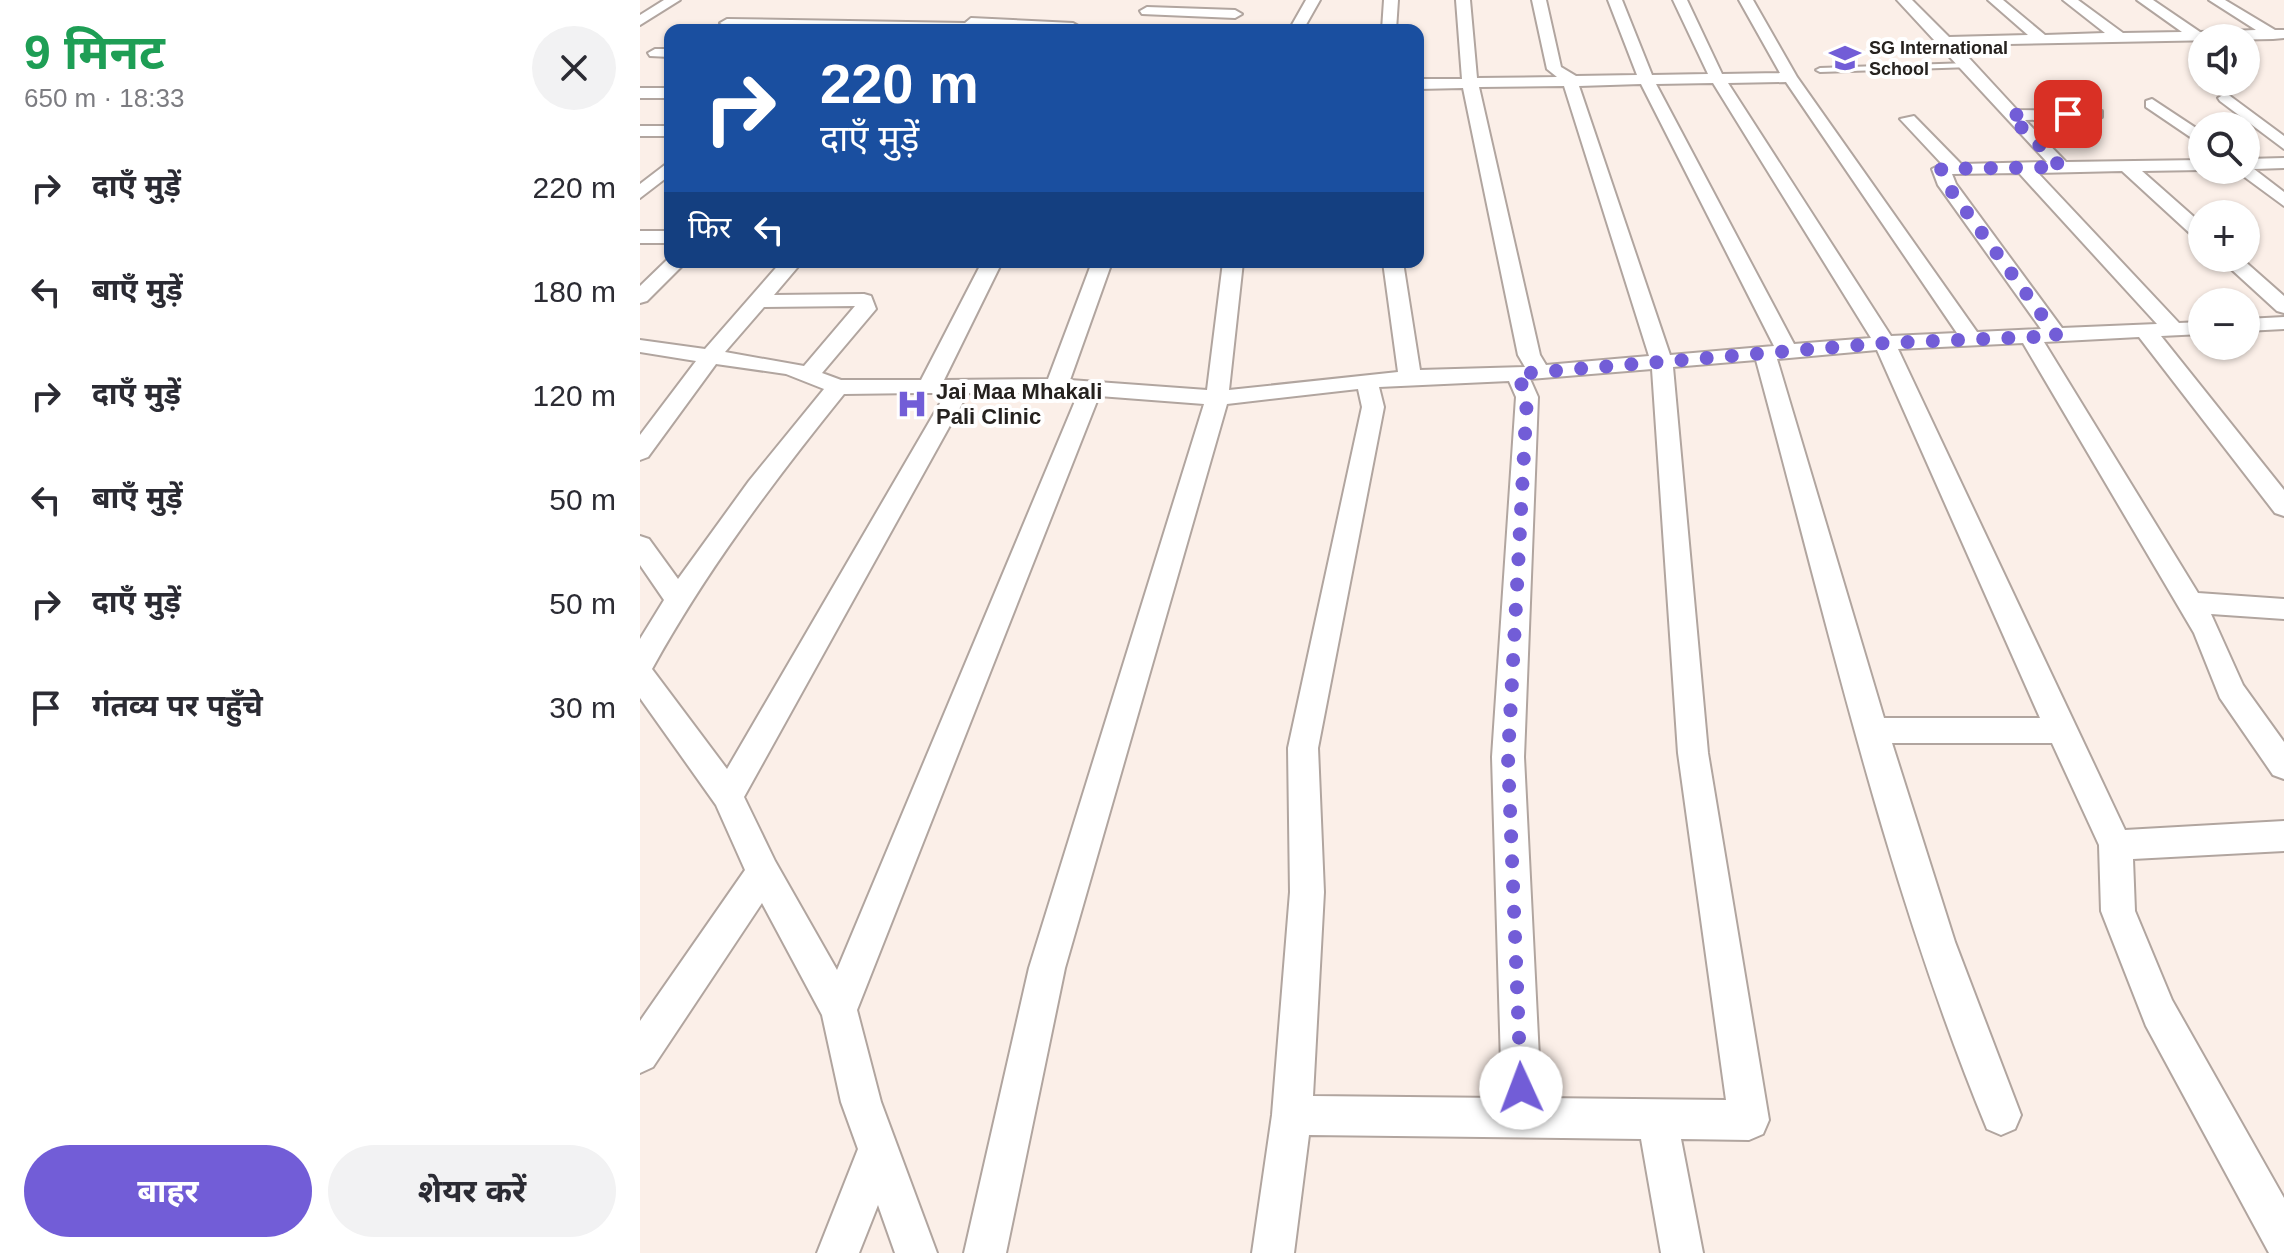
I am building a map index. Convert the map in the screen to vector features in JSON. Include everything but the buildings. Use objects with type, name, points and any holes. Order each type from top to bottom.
[{"type":"street","points":[[640,21],[673,0]]},
{"type":"street","points":[[1228,24],[1243,0]]},
{"type":"street","points":[[1299,24],[1313,0]]},
{"type":"street","points":[[1389,24],[1391,0]]},
{"type":"street","points":[[1463,0],[1470,83],[1529,355],[1508,757],[1522,1117]]},
{"type":"street","points":[[1292,1115],[1749,1120],[1693,753],[1662,362],[1569,77],[1554,69],[1539,0]]},
{"type":"street","points":[[1615,0],[1646,80],[1776,352],[1875,731],[1937,942],[2001,1115]]},
{"type":"street","points":[[1680,0],[1717,78],[1885,343],[2116,845],[2118,911],[2159,1013],[2284,1239]]},
{"type":"street","points":[[1746,0],[1790,77],[1972,340]]},
{"type":"street","points":[[1904,0],[1948,41],[2009,115],[2061,167]]},
{"type":"street","points":[[1995,0],[2040,38]]},
{"type":"street","points":[[2070,0],[2120,38]]},
{"type":"street","points":[[2144,0],[2188,30]]},
{"type":"street","points":[[2216,0],[2280,36]]},
{"type":"street","points":[[725,24],[747,8]]},
{"type":"street","points":[[826,24],[844,8]]},
{"type":"street","points":[[970,24],[983,8]]},
{"type":"street","points":[[1147,11],[1235,14]]},
{"type":"street","points":[[1035,24],[1062,24]]},
{"type":"street","points":[[1948,41],[2188,36]]},
{"type":"street","points":[[1424,84],[1790,77]]},
{"type":"street","points":[[640,93],[664,93]]},
{"type":"street","points":[[2226,98],[2284,144]]},
{"type":"street","points":[[2152,104],[2188,130]]},
{"type":"street","points":[[2009,115],[2096,114]]},
{"type":"street","points":[[1908,119],[1957,169]]},
{"type":"street","points":[[640,131],[664,131]]},
{"type":"street","points":[[2260,164],[2284,163]]},
{"type":"street","points":[[2057,336],[1947,185],[1941,169],[2188,165]]},
{"type":"street","points":[[2126,166],[2188,221]]},
{"type":"street","points":[[640,168],[664,171]]},
{"type":"street","points":[[2024,168],[2174,330]]},
{"type":"street","points":[[640,193],[664,173]]},
{"type":"street","points":[[2260,182],[2284,201]]},
{"type":"street","points":[[640,237],[664,237]]},
{"type":"street","points":[[640,297],[670,268]]},
{"type":"street","points":[[640,452],[711,355],[787,268]]},
{"type":"street","points":[[928,389],[989,268]]},
{"type":"street","points":[[1057,386],[1100,268]]},
{"type":"street","points":[[985,1253],[1047,968],[1217,398],[1232,268]]},
{"type":"street","points":[[1394,268],[1410,377]]},
{"type":"street","points":[[2245,272],[2284,307]]},
{"type":"street","points":[[758,301],[864,300],[866,309],[808,375]]},
{"type":"street","points":[[2260,324],[2284,323]]},
{"type":"street","points":[[640,346],[791,368],[838,387],[928,389],[1057,386],[1217,398],[1410,377],[1528,373],[1885,343],[2188,329]]},
{"type":"street","points":[[2146,332],[2284,507]]},
{"type":"street","points":[[2030,337],[2207,631],[2230,690],[2284,766]]},
{"type":"street","points":[[1273,1253],[1292,1115],[1307,892],[1303,748],[1373,407],[1367,382]]},
{"type":"street","points":[[640,665],[650,628],[679,601],[794,439],[838,387]]},
{"type":"street","points":[[728,796],[960,388]]},
{"type":"street","points":[[839,1010],[1091,389]]},
{"type":"street","points":[[640,545],[679,601]]},
{"type":"street","points":[[2189,602],[2284,609]]},
{"type":"street","points":[[640,675],[728,796],[763,872],[839,1010],[861,1102],[916,1253]]},
{"type":"street","points":[[1875,731],[2061,730]]},
{"type":"street","points":[[2116,845],[2284,836]]},
{"type":"street","points":[[640,1054],[763,872]]},
{"type":"street","points":[[1657,1119],[1682,1253]]},
{"type":"street","points":[[838,1253],[878,1150]]},
{"type":"lane","points":[[1820,70],[1969,65]]},
{"type":"place","name":"SG International School","points":[[1845,58]]},
{"type":"place","name":"Jai Maa Mhakali Pali Clinic","points":[[912,404]]},
{"type":"route","points":[[1521,1088],[1508,757],[1527,397],[1517,374],[1885,343],[2057,336],[1947,185],[1941,169],[2061,167],[2009,115],[2068,114]]}]
